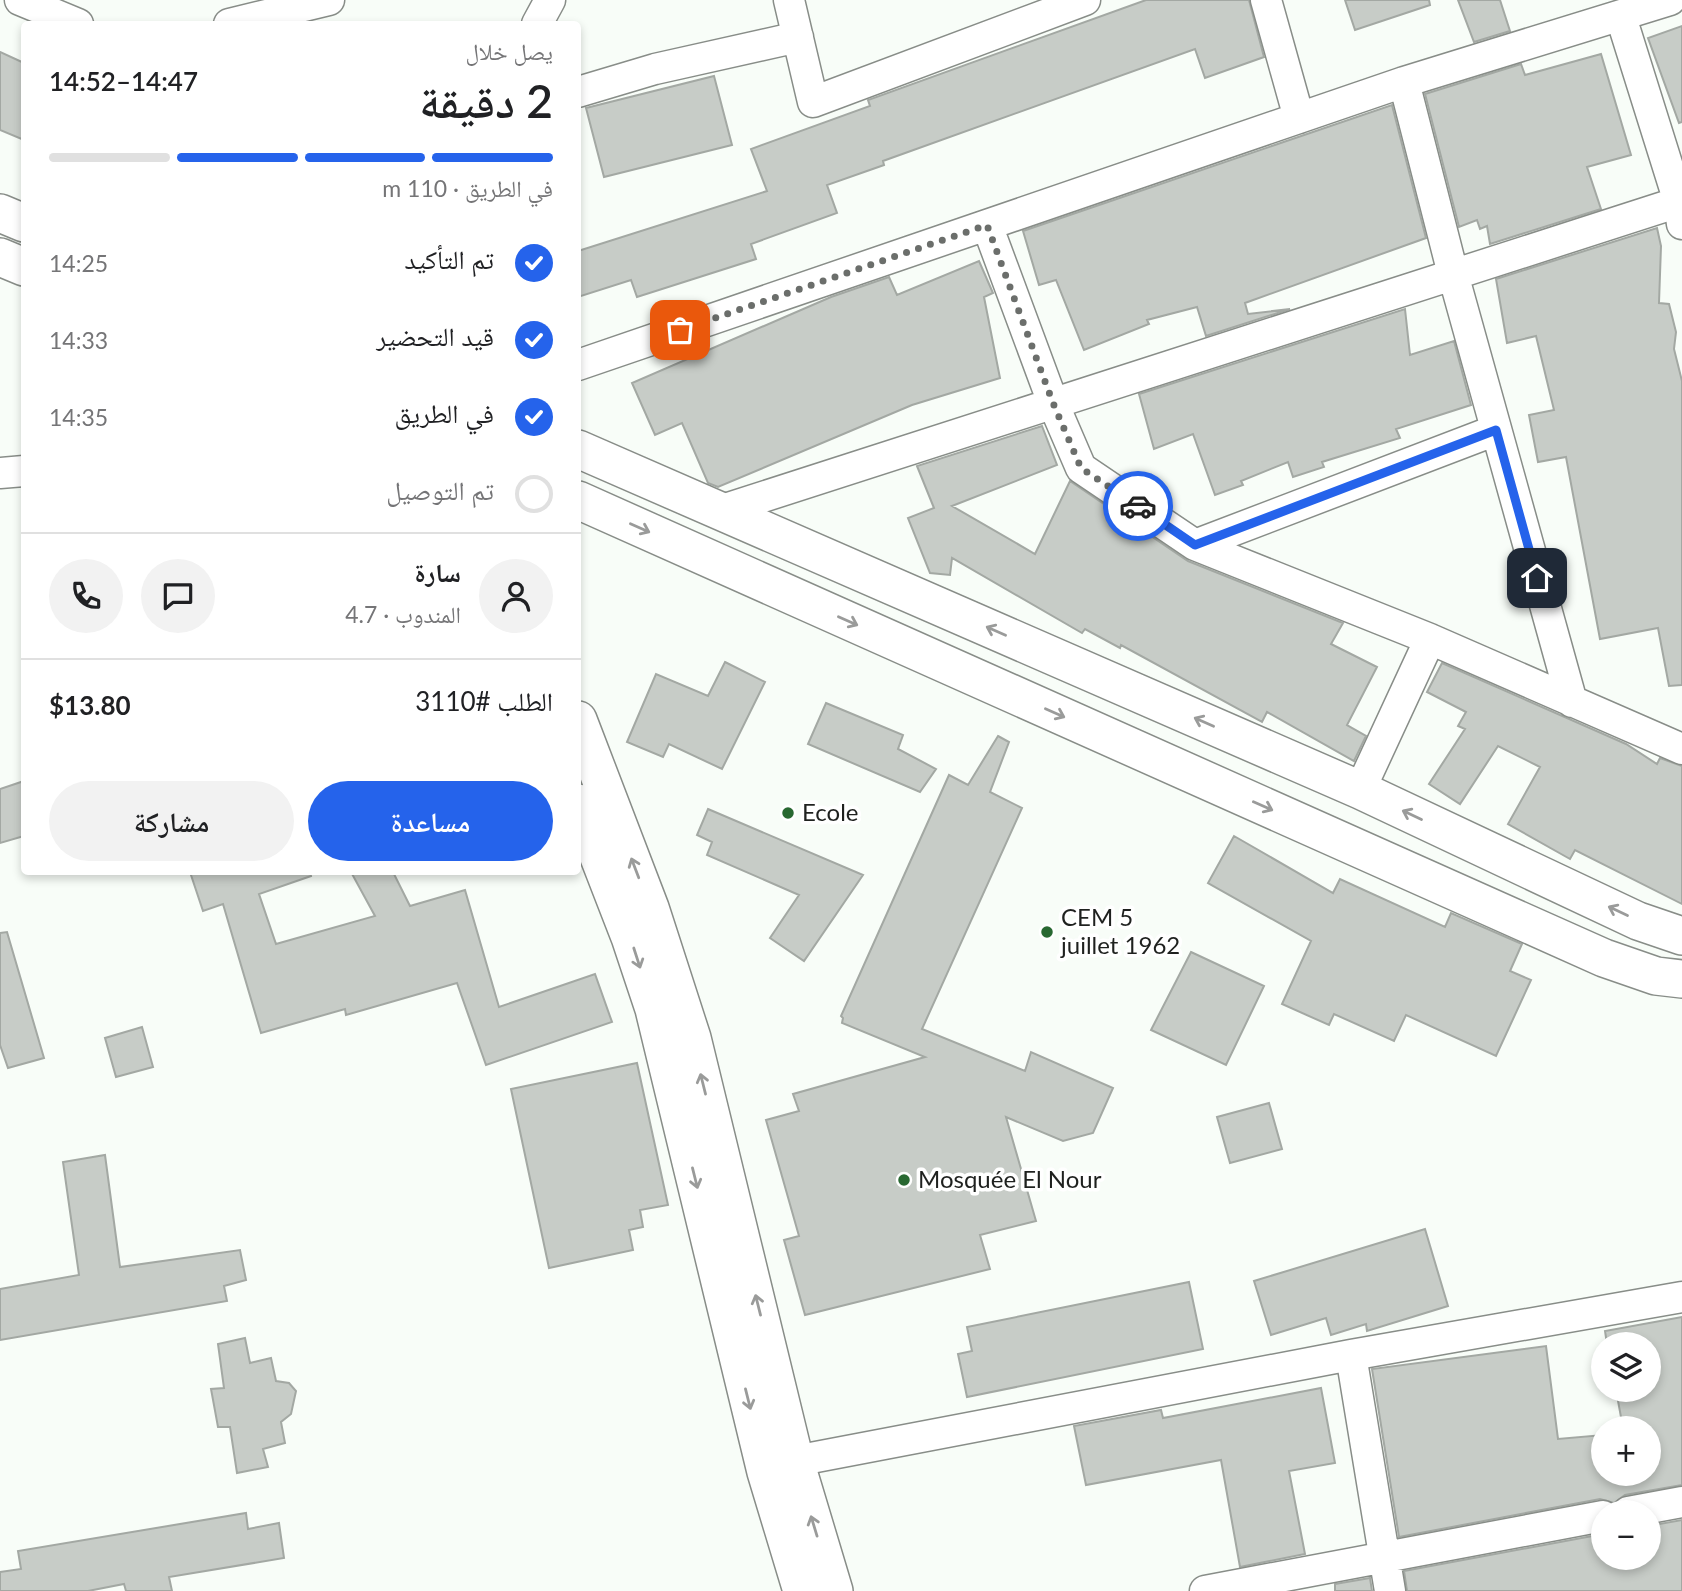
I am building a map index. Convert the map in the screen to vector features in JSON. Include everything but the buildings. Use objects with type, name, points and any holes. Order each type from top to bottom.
[{"type":"street","points":[[20,0],[71,21]]},
{"type":"street","points":[[242,21],[330,0],[339,21]]},
{"type":"street","points":[[539,21],[550,0]]},
{"type":"street","points":[[789,0],[813,102],[1085,0]]},
{"type":"street","points":[[1266,0],[1299,118]]},
{"type":"street","points":[[581,364],[1404,82],[1670,0]]},
{"type":"street","points":[[719,511],[1453,274],[1680,213],[1621,17]]},
{"type":"street","points":[[581,91],[655,69],[798,37]]},
{"type":"street","points":[[1404,82],[1453,274],[1572,702]]},
{"type":"street","points":[[0,213],[21,222]]},
{"type":"street","points":[[987,225],[1053,403],[1081,468],[1195,545],[1430,639],[1682,749]]},
{"type":"street","points":[[0,257],[21,266]]},
{"type":"street","points":[[1195,545],[1496,430]]},
{"type":"street","points":[[581,450],[1360,790],[1626,915],[1682,936]]},
{"type":"street","points":[[0,473],[21,471]]},
{"type":"street","points":[[581,501],[1604,958],[1656,976],[1682,979]]},
{"type":"street","points":[[1360,790],[1430,639]]},
{"type":"street","points":[[581,728],[650,908],[692,1038],[795,1461],[834,1591]]},
{"type":"street","points":[[581,811],[630,937],[653,1009],[766,1472],[802,1591]]},
{"type":"street","points":[[795,1461],[1351,1356],[1682,1297]]},
{"type":"street","points":[[1351,1356],[1390,1591]]},
{"type":"street","points":[[1661,1506],[1682,1502]]},
{"type":"street","points":[[1205,1591],[1384,1555],[1591,1518]]},
{"type":"way so far","points":[[680,330],[987,225],[1053,403],[1081,468],[1138,506]]},
{"type":"place","name":"Ecole","points":[[788,813]]},
{"type":"place","name":"CEM 5 juillet 1962","points":[[1047,932]]},
{"type":"place","name":"Mosquée El Nour","points":[[904,1180]]},
{"type":"route","points":[[1138,506],[1195,545],[1496,430],[1537,578]]}]
